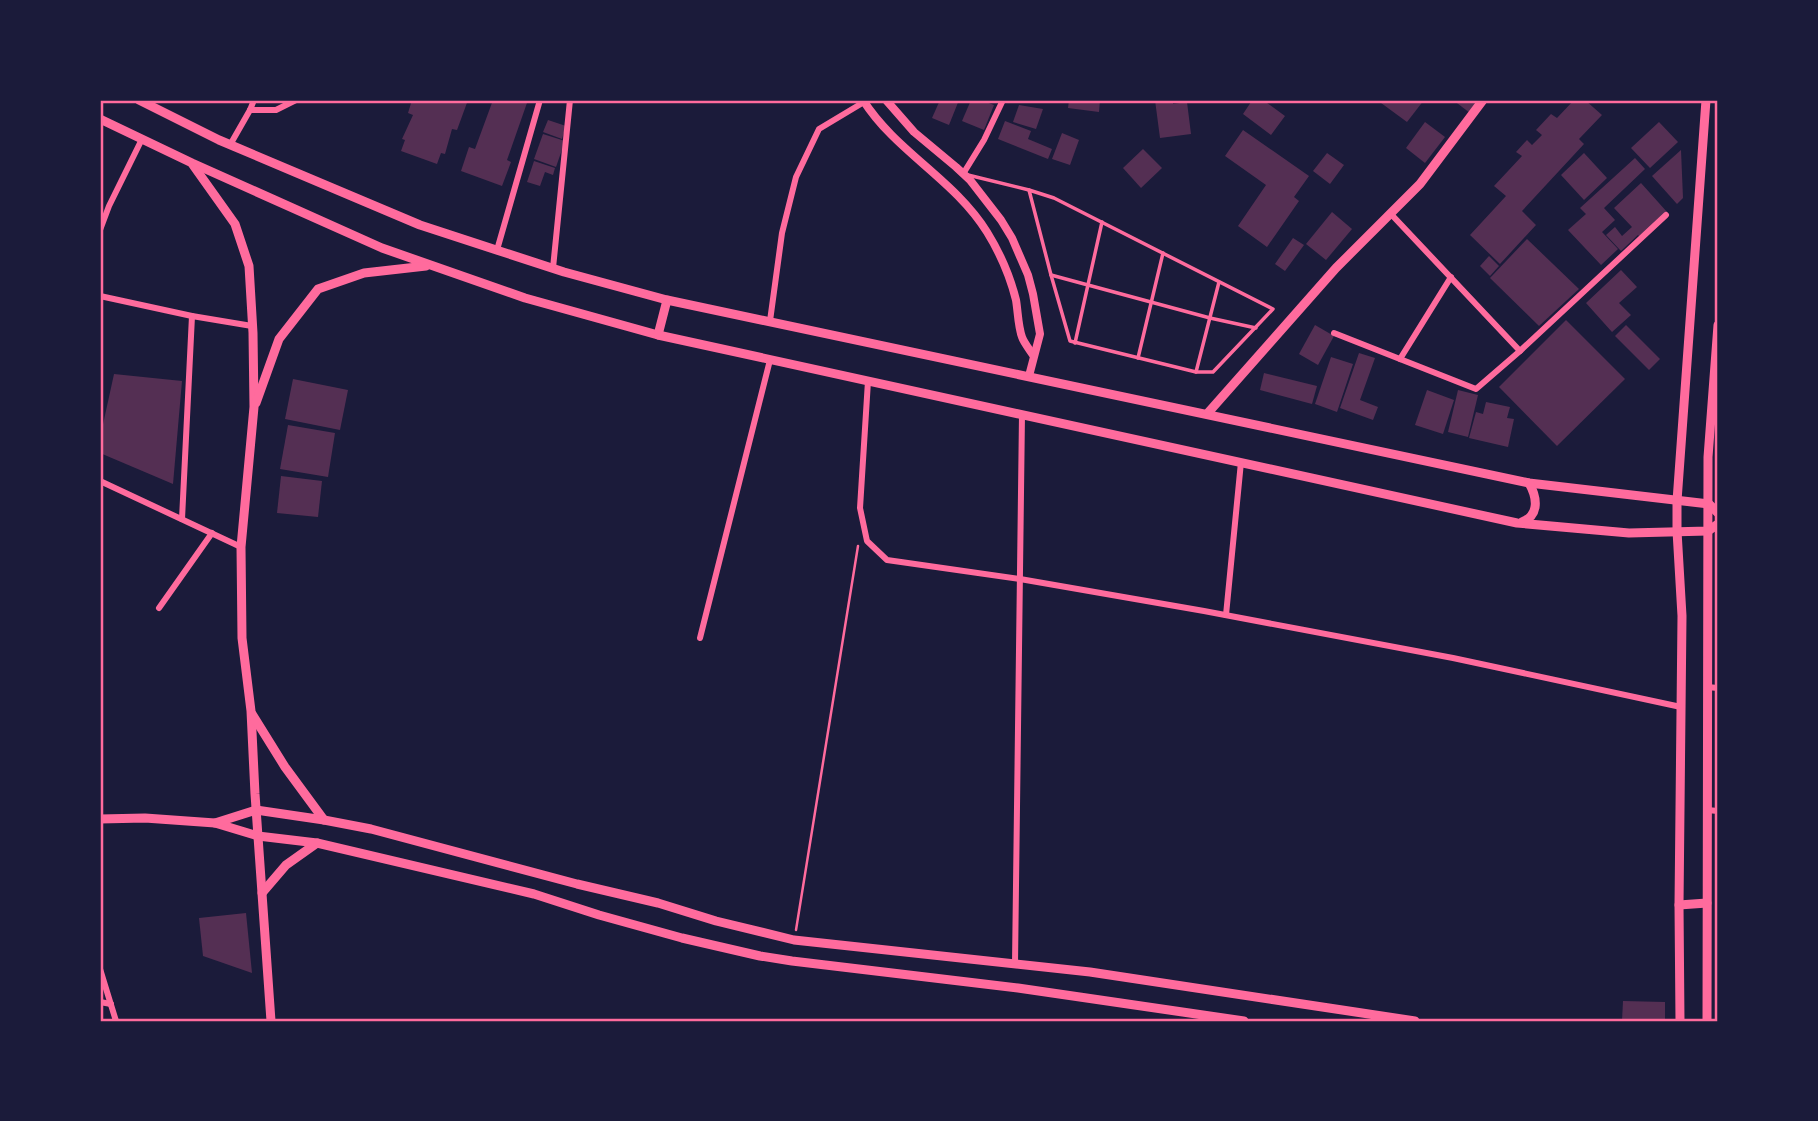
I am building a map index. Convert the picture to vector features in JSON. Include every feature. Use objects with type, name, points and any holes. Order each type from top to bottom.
[{"type":"main road","points":[[139,100],[230,145],[420,225],[553,268],[667,300],[1530,483],[1709,504],[1718,513]]},
{"type":"main road","points":[[1207,414],[1336,268],[1420,184],[1483,100]]},
{"type":"main road","points":[[1679,1021],[1682,616],[1677,500],[1706,100]]},
{"type":"main road","points":[[100,119],[382,248],[525,298],[658,335],[1517,523],[1629,533],[1708,531],[1718,524]]},
{"type":"main road","points":[[192,163],[235,224],[248,266],[254,407],[241,547],[242,638],[251,712],[271,1021]]},
{"type":"main road","points":[[254,407],[279,339],[318,289],[364,274],[431,265]]},
{"type":"main road","points":[[658,335],[667,300]]},
{"type":"main road","points":[[1707,1021],[1708,457],[1718,325]]},
{"type":"main road","points":[[1517,523],[1525,522],[1535,511],[1536,499],[1530,483]]},
{"type":"main road","points":[[251,712],[285,767],[324,820]]},
{"type":"main road","points":[[215,822],[256,810],[371,829],[794,940],[1090,972],[1415,1021]]},
{"type":"main road","points":[[100,819],[145,818],[215,822],[258,836],[317,843],[534,894],[682,938],[760,956],[1018,988],[1244,1021]]},
{"type":"main road","points":[[261,892],[286,865],[317,843]]},
{"type":"main road","points":[[1679,905],[1707,903]]},
{"type":"street","points":[[230,145],[254,100]]},
{"type":"street","points":[[250,110],[276,110],[296,100]]},
{"type":"street","points":[[497,250],[540,100]]},
{"type":"street","points":[[553,268],[570,100]]},
{"type":"street","points":[[886,100],[914,132],[963,174],[1002,220],[1020,256],[1033,294],[1040,334],[1029,376]]},
{"type":"street","points":[[963,174],[984,140],[1003,100]]},
{"type":"street","points":[[770,321],[782,233],[796,177],[819,129],[863,101],[890,135],[956,193],[986,230],[1010,281],[1021,337],[1033,355]]},
{"type":"street","points":[[100,230],[142,139]]},
{"type":"street","points":[[1390,213],[1521,351]]},
{"type":"street","points":[[1334,333],[1476,389],[1521,351],[1666,215]]},
{"type":"street","points":[[1399,359],[1451,278]]},
{"type":"street","points":[[100,296],[252,326]]},
{"type":"street","points":[[182,519],[192,316]]},
{"type":"street","points":[[700,638],[770,359]]},
{"type":"street","points":[[868,381],[860,508],[867,541],[887,561],[1020,579],[1226,615],[1453,658],[1681,707]]},
{"type":"street","points":[[1015,964],[1022,414]]},
{"type":"street","points":[[1226,615],[1241,463]]},
{"type":"street","points":[[100,481],[241,547]]},
{"type":"street","points":[[159,608],[212,533]]},
{"type":"street","points":[[1707,687],[1718,688]]},
{"type":"street","points":[[1707,810],[1718,811]]},
{"type":"street","points":[[100,968],[116,1021]]},
{"type":"street","points":[[100,1002],[111,1004]]},
{"type":"lane","points":[[963,174],[1029,190],[1054,198],[1273,309],[1213,372],[1196,372],[1070,341],[1029,190]]},
{"type":"lane","points":[[1075,343],[1102,222]]},
{"type":"lane","points":[[1138,358],[1163,253]]},
{"type":"lane","points":[[1051,275],[1256,328]]},
{"type":"lane","points":[[1196,372],[1219,281]]},
{"type":"path","points":[[794,940],[858,546]]},
{"type":"building","points":[[412,100],[468,100],[457,130],[452,129],[445,154],[441,153],[437,164],[401,151],[405,140],[402,139],[413,115],[408,113]]},
{"type":"building","points":[[493,100],[528,100],[507,160],[511,162],[502,186],[461,171],[469,147],[475,149]]},
{"type":"building","points":[[940,100],[959,100],[949,125],[932,118]]},
{"type":"building","points":[[971,100],[981,100],[994,105],[984,130],[962,121]]},
{"type":"building","points":[[1069,100],[1100,100],[1099,112],[1068,108]]},
{"type":"building","points":[[1155,100],[1173,100],[1173,104],[1187,102],[1191,134],[1160,138]]},
{"type":"building","points":[[1248,100],[1263,100],[1285,116],[1271,135],[1243,114],[1251,102]]},
{"type":"building","points":[[1377,100],[1424,100],[1407,122]]},
{"type":"building","points":[[1453,100],[1480,100],[1470,113]]},
{"type":"building","points":[[1574,100],[1585,100],[1602,115],[1579,139],[1584,144],[1522,211],[1536,225],[1500,264],[1470,235],[1506,196],[1494,186],[1522,156],[1516,152],[1527,140],[1532,145],[1542,135],[1536,130],[1551,114],[1557,118]]},
{"type":"building","points":[[1019,105],[1043,109],[1036,129],[1013,122]]},
{"type":"building","points":[[548,120],[566,126],[562,139],[543,132]]},
{"type":"building","points":[[1005,121],[1031,131],[1028,139],[1052,149],[1048,159],[998,139]]},
{"type":"building","points":[[1425,122],[1445,137],[1425,163],[1406,148]]},
{"type":"building","points":[[1659,122],[1678,142],[1650,168],[1631,148]]},
{"type":"building","points":[[1243,130],[1309,176],[1294,197],[1299,201],[1267,247],[1238,226],[1266,185],[1225,156]]},
{"type":"building","points":[[1062,133],[1079,140],[1070,165],[1052,159]]},
{"type":"building","points":[[543,134],[565,141],[556,167],[534,159]]},
{"type":"building","points":[[1143,149],[1162,168],[1141,188],[1123,168]]},
{"type":"building","points":[[1681,150],[1683,198],[1677,204],[1652,176]]},
{"type":"building","points":[[1327,153],[1344,165],[1330,184],[1313,171]]},
{"type":"building","points":[[1584,153],[1607,178],[1584,200],[1561,175]]},
{"type":"building","points":[[1635,158],[1645,169],[1604,208],[1615,220],[1602,232],[1618,249],[1601,265],[1568,230],[1586,214],[1580,208]]},
{"type":"building","points":[[534,161],[555,168],[553,175],[545,172],[540,186],[527,182]]},
{"type":"building","points":[[1641,183],[1667,212],[1621,251],[1606,235],[1615,227],[1622,236],[1632,227],[1614,208]]},
{"type":"building","points":[[1332,212],[1352,229],[1326,260],[1306,244]]},
{"type":"building","points":[[1293,238],[1304,245],[1285,271],[1275,264]]},
{"type":"building","points":[[1527,239],[1579,289],[1539,326],[1490,278]]},
{"type":"building","points":[[1489,256],[1499,266],[1490,276],[1480,266]]},
{"type":"building","points":[[1621,270],[1637,287],[1619,303],[1631,315],[1612,332],[1586,303]]},
{"type":"building","points":[[1566,320],[1625,379],[1557,446],[1499,387]]},
{"type":"building","points":[[1315,325],[1334,336],[1318,365],[1299,354]]},
{"type":"building","points":[[1626,325],[1660,359],[1649,370],[1615,336]]},
{"type":"building","points":[[1359,353],[1375,358],[1360,400],[1378,407],[1373,420],[1340,408]]},
{"type":"building","points":[[1331,357],[1353,364],[1337,412],[1315,404]]},
{"type":"building","points":[[1264,373],[1317,386],[1312,404],[1260,390]]},
{"type":"building","points":[[114,374],[182,381],[173,484],[100,453],[100,438]]},
{"type":"building","points":[[293,379],[348,390],[340,430],[285,419]]},
{"type":"building","points":[[1427,390],[1454,400],[1443,434],[1415,425]]},
{"type":"building","points":[[1458,390],[1478,395],[1468,437],[1448,432]]},
{"type":"building","points":[[1486,402],[1510,407],[1507,418],[1514,419],[1508,447],[1469,438],[1476,412],[1483,414]]},
{"type":"building","points":[[288,425],[335,433],[328,477],[280,469]]},
{"type":"building","points":[[281,476],[322,481],[318,517],[277,513]]},
{"type":"building","points":[[246,913],[252,973],[203,956],[199,918]]},
{"type":"building","points":[[1623,1001],[1665,1002],[1665,1021],[1622,1021]]}]
